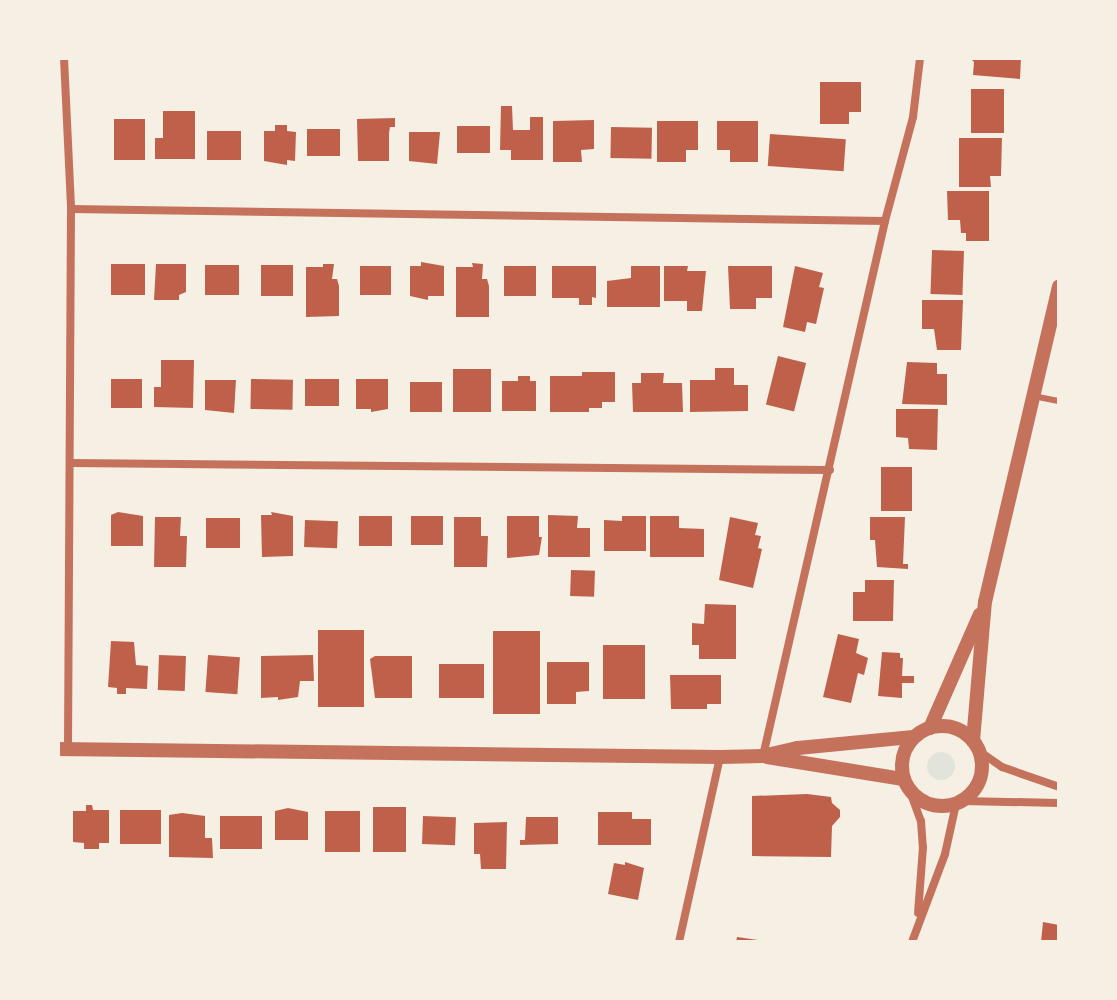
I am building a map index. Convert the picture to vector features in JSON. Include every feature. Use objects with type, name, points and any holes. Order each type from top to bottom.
[{"type":"street","points":[[64,58],[71,209],[71,463],[63,749],[763,756],[903,779]]},
{"type":"street","points":[[763,756],[885,221],[913,117],[920,58]]},
{"type":"street","points":[[71,209],[885,221]]},
{"type":"street","points":[[912,942],[945,854],[960,802],[980,778],[976,746],[985,602],[1059,287]]},
{"type":"street","points":[[71,463],[830,470]]},
{"type":"street","points":[[930,728],[985,602]]},
{"type":"street","points":[[763,756],[798,748],[913,737],[930,728],[953,728],[1002,767],[1059,787]]},
{"type":"street","points":[[913,737],[901,764],[903,779],[921,821],[923,847],[917,922]]},
{"type":"street","points":[[679,942],[720,757]]},
{"type":"street","points":[[911,794],[932,805],[960,802],[1059,803]]},
{"type":"lane","points":[[1033,396],[1059,401]]},
{"type":"shaded area","points":[[941,752],[951,756],[955,766],[951,776],[941,780],[931,776],[927,766],[931,756]]},
{"type":"building","points":[[970,58],[1021,58],[1020,79],[973,75],[974,62]]},
{"type":"building","points":[[820,82],[861,82],[861,112],[849,112],[849,124],[820,124]]},
{"type":"building","points":[[971,89],[1004,89],[1004,133],[971,133]]},
{"type":"building","points":[[501,106],[512,106],[513,130],[530,130],[530,117],[543,117],[543,160],[511,160],[511,150],[500,150]]},
{"type":"building","points":[[163,111],[195,111],[195,159],[155,159],[155,138],[163,138]]},
{"type":"building","points":[[395,118],[395,127],[390,127],[389,133],[389,161],[358,161],[357,119]]},
{"type":"building","points":[[114,119],[145,119],[145,160],[114,160]]},
{"type":"building","points":[[594,120],[594,149],[581,150],[582,162],[553,162],[553,121]]},
{"type":"building","points":[[657,121],[698,121],[698,150],[686,150],[686,162],[657,162]]},
{"type":"building","points":[[717,121],[758,121],[758,162],[730,162],[730,150],[717,150]]},
{"type":"building","points":[[275,125],[287,125],[287,131],[296,132],[295,161],[287,160],[287,165],[264,161],[264,131],[275,131]]},
{"type":"building","points":[[457,126],[490,126],[490,153],[457,153]]},
{"type":"building","points":[[611,127],[652,128],[651,159],[610,158]]},
{"type":"building","points":[[307,129],[340,129],[340,156],[307,156]]},
{"type":"building","points":[[207,131],[241,131],[241,160],[207,160]]},
{"type":"building","points":[[409,132],[440,132],[437,164],[409,161]]},
{"type":"building","points":[[770,134],[846,139],[844,171],[768,166]]},
{"type":"building","points":[[959,138],[1002,138],[1001,176],[990,176],[991,187],[959,187]]},
{"type":"building","points":[[947,191],[989,191],[989,241],[966,241],[966,233],[961,233],[960,220],[948,220]]},
{"type":"building","points":[[932,250],[964,251],[962,295],[930,294]]},
{"type":"building","points":[[421,262],[444,266],[444,296],[428,296],[428,300],[410,296],[410,266],[421,266]]},
{"type":"building","points":[[472,263],[483,264],[482,279],[487,279],[489,286],[489,317],[456,317],[456,267],[473,267]]},
{"type":"building","points":[[111,264],[145,264],[145,295],[111,295]]},
{"type":"building","points":[[156,264],[186,264],[186,292],[179,295],[179,300],[154,300]]},
{"type":"building","points":[[323,264],[334,264],[332,279],[337,279],[339,286],[339,316],[306,317],[306,267],[323,267]]},
{"type":"building","points":[[205,265],[239,265],[239,295],[205,295]]},
{"type":"building","points":[[261,265],[293,265],[293,296],[261,296]]},
{"type":"building","points":[[360,266],[391,266],[391,295],[360,295]]},
{"type":"building","points":[[504,266],[536,266],[536,296],[504,296]]},
{"type":"building","points":[[552,266],[596,266],[596,298],[592,297],[592,305],[579,305],[579,298],[552,298]]},
{"type":"building","points":[[631,266],[660,266],[660,307],[607,307],[607,281],[631,278]]},
{"type":"building","points":[[664,266],[688,266],[687,271],[706,271],[702,311],[687,311],[687,301],[664,301]]},
{"type":"building","points":[[728,266],[772,266],[772,298],[756,298],[756,309],[730,309]]},
{"type":"building","points":[[795,266],[823,273],[819,287],[824,288],[816,324],[807,322],[805,332],[783,327]]},
{"type":"building","points":[[922,300],[963,300],[961,350],[937,350],[934,329],[922,329]]},
{"type":"building","points":[[778,356],[806,363],[794,412],[766,405]]},
{"type":"building","points":[[161,360],[194,360],[193,408],[154,407],[154,387],[161,387]]},
{"type":"building","points":[[907,362],[937,363],[937,374],[947,374],[947,405],[902,404]]},
{"type":"building","points":[[715,368],[734,368],[734,385],[748,385],[748,411],[690,412],[690,380],[715,380]]},
{"type":"building","points":[[453,369],[491,369],[491,412],[453,412]]},
{"type":"building","points":[[582,372],[615,372],[615,402],[602,402],[602,408],[589,408],[589,412],[550,412],[550,376],[582,376]]},
{"type":"building","points":[[641,373],[664,373],[663,383],[682,383],[683,412],[633,412],[632,383],[641,383]]},
{"type":"building","points":[[518,376],[530,376],[530,381],[536,381],[536,411],[502,411],[502,381],[518,381]]},
{"type":"building","points":[[111,379],[142,379],[142,408],[111,408]]},
{"type":"building","points":[[251,379],[293,380],[292,410],[250,409]]},
{"type":"building","points":[[305,379],[339,379],[339,406],[305,406]]},
{"type":"building","points":[[356,379],[388,379],[388,409],[371,412],[371,409],[356,409]]},
{"type":"building","points":[[205,380],[236,380],[234,413],[205,410]]},
{"type":"building","points":[[410,382],[442,382],[442,412],[410,412]]},
{"type":"building","points":[[896,409],[938,409],[937,450],[909,449],[908,438],[896,437]]},
{"type":"building","points":[[881,467],[912,467],[912,511],[881,511]]},
{"type":"building","points":[[118,512],[143,516],[143,546],[111,546],[111,515]]},
{"type":"building","points":[[271,512],[293,516],[293,556],[262,557],[261,515],[272,515]]},
{"type":"building","points":[[548,515],[578,516],[577,528],[590,528],[590,557],[548,557]]},
{"type":"building","points":[[359,516],[392,516],[392,546],[359,546]]},
{"type":"building","points":[[411,516],[443,516],[443,545],[411,545]]},
{"type":"building","points":[[507,516],[539,516],[539,537],[542,537],[539,555],[507,558]]},
{"type":"building","points":[[622,516],[646,516],[646,551],[604,551],[604,520],[622,521]]},
{"type":"building","points":[[650,516],[679,516],[679,528],[704,529],[704,557],[650,557]]},
{"type":"building","points":[[155,517],[181,517],[180,536],[187,536],[186,567],[154,567]]},
{"type":"building","points":[[454,517],[481,517],[481,536],[488,536],[487,567],[454,567]]},
{"type":"building","points":[[730,517],[758,523],[755,535],[761,536],[758,548],[762,549],[753,588],[719,580]]},
{"type":"building","points":[[870,517],[905,517],[903,564],[908,564],[908,569],[877,567],[875,540],[870,540]]},
{"type":"building","points":[[206,518],[240,518],[240,548],[206,548]]},
{"type":"building","points":[[305,520],[338,521],[337,548],[304,547]]},
{"type":"building","points":[[571,570],[595,571],[594,597],[570,596]]},
{"type":"building","points":[[865,580],[894,580],[893,621],[853,621],[853,592],[865,592]]},
{"type":"building","points":[[705,604],[736,605],[736,659],[699,659],[699,645],[692,645],[692,623],[704,624]]},
{"type":"building","points":[[318,630],[364,630],[364,707],[318,707]]},
{"type":"building","points":[[493,631],[540,631],[540,714],[493,714]]},
{"type":"building","points":[[838,634],[859,639],[856,653],[868,658],[864,675],[858,673],[851,703],[823,697]]},
{"type":"building","points":[[111,641],[134,642],[136,665],[148,666],[147,689],[126,688],[126,694],[117,694],[117,688],[108,687]]},
{"type":"building","points":[[603,645],[645,645],[645,699],[603,699]]},
{"type":"building","points":[[882,652],[900,653],[900,658],[903,658],[902,676],[914,676],[914,683],[902,683],[902,698],[878,696]]},
{"type":"building","points":[[159,655],[186,656],[185,691],[158,690]]},
{"type":"building","points":[[208,655],[240,657],[237,694],[205,692]]},
{"type":"building","points":[[313,655],[314,681],[300,681],[298,697],[278,700],[278,697],[261,698],[261,656]]},
{"type":"building","points":[[375,656],[412,656],[412,698],[375,698],[370,659]]},
{"type":"building","points":[[547,662],[589,662],[589,691],[576,692],[576,704],[547,704]]},
{"type":"building","points":[[439,664],[484,664],[484,698],[439,698]]},
{"type":"building","points":[[670,675],[721,675],[721,704],[707,704],[707,709],[671,709]]},
{"type":"building","points":[[807,794],[831,797],[832,803],[840,810],[840,817],[832,826],[831,857],[752,856],[752,796]]},
{"type":"building","points":[[86,805],[92,805],[93,810],[109,810],[109,843],[99,843],[99,849],[84,849],[84,843],[73,842],[73,811],[86,811]]},
{"type":"building","points":[[373,807],[406,807],[406,852],[373,852]]},
{"type":"building","points":[[288,808],[308,812],[308,840],[275,840],[275,811]]},
{"type":"building","points":[[120,810],[161,810],[161,844],[120,844]]},
{"type":"building","points":[[325,811],[360,811],[360,852],[325,852]]},
{"type":"building","points":[[598,812],[632,812],[632,819],[651,819],[651,845],[598,845]]},
{"type":"building","points":[[169,815],[205,816],[205,838],[212,838],[213,858],[169,857]]},
{"type":"building","points":[[220,816],[262,816],[262,849],[220,849]]},
{"type":"building","points":[[423,816],[456,817],[455,845],[422,844]]},
{"type":"building","points":[[526,817],[558,817],[558,844],[520,845],[520,840],[525,840]]},
{"type":"building","points":[[507,822],[506,869],[481,869],[480,854],[474,854],[474,823]]},
{"type":"building","points":[[625,862],[644,868],[638,900],[608,894],[614,863],[625,865]]},
{"type":"building","points":[[1043,922],[1059,925],[1059,942],[1041,942]]},
{"type":"building","points":[[737,937],[758,940],[758,942],[736,942]]}]
